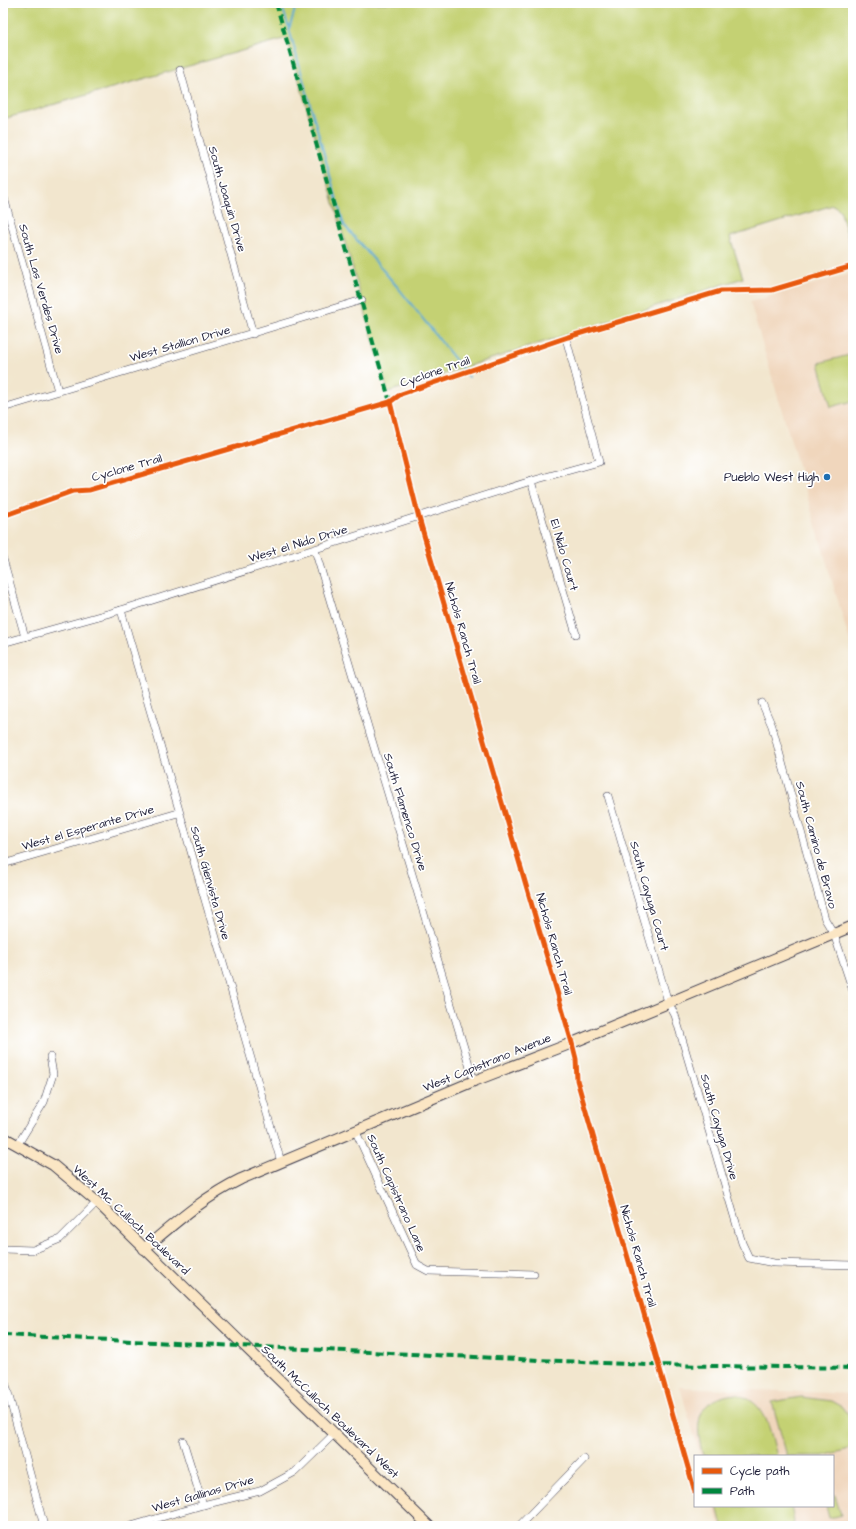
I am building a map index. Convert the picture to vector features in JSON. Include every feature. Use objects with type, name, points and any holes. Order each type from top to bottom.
[{"type":"street","name":"South Joaquin Drive","points":[[180,70],[253,334]]},
{"type":"street","name":"South Las Verdes Drive","points":[[3,194],[58,391]]},
{"type":"street","name":"West Stallion Drive","points":[[3,408],[362,300]]},
{"type":"street","name":"West el Nido Drive","points":[[3,643],[121,610],[599,462],[566,338]]},
{"type":"street","name":"El Nido Court","points":[[531,482],[576,634]]},
{"type":"street","name":"South Flamenco Drive","points":[[316,550],[474,1081]]},
{"type":"street","points":[[3,559],[25,637]]},
{"type":"street","name":"South Glenvista Drive","points":[[121,610],[178,813],[281,1162]]},
{"type":"street","name":"South Camino de Bravo","points":[[762,703],[772,726],[824,919],[834,934],[853,991]]},
{"type":"street","name":"South Cayuga Court","points":[[608,796],[668,1002]]},
{"type":"street","name":"West el Esperante Drive","points":[[3,864],[178,813]]},
{"type":"street","name":"West Capistrano Avenue","points":[[144,1249],[207,1198],[241,1179],[356,1132],[474,1081],[572,1043],[853,926]]},
{"type":"street","name":"South Cayuga Drive","points":[[668,1002],[675,1015],[742,1243],[749,1258],[774,1263],[853,1265]]},
{"type":"street","points":[[18,1144],[44,1102],[53,1074],[50,1057]]},
{"type":"street","name":"South Capistrano Lane","points":[[356,1132],[416,1265],[428,1270],[534,1274]]},
{"type":"street","name":"West Mc Culloch Boulevard","points":[[3,1137],[18,1144],[53,1165],[97,1202],[214,1317]]},
{"type":"street","points":[[3,1250],[33,1250],[60,1238],[97,1202]]},
{"type":"street","name":"South McCulloch Boulevard West","points":[[214,1317],[429,1526]]},
{"type":"street","points":[[3,1374],[44,1526]]},
{"type":"street","name":"West Gallinas Drive","points":[[131,1526],[203,1504],[260,1490],[295,1472],[334,1434]]},
{"type":"street","points":[[183,1441],[203,1504]]},
{"type":"street","points":[[519,1526],[584,1459]]},
{"type":"shaded area","name":"Pueblo West High","points":[[853,273],[853,652],[750,302]]},
{"type":"shaded area","points":[[680,1387],[853,1394],[853,1526],[719,1526],[714,1507],[834,1507],[834,1455],[700,1455]]},
{"type":"green space","points":[[3,3],[853,3],[853,246],[851,247],[840,210],[833,205],[730,237],[743,278],[388,392],[287,38],[3,119]]},
{"type":"green space","points":[[853,354],[853,401],[831,407],[819,363]]},
{"type":"green space","points":[[736,1394],[747,1398],[761,1410],[766,1418],[777,1455],[703,1455],[699,1433],[701,1414],[713,1401],[723,1396]]},
{"type":"green space","points":[[801,1397],[831,1401],[842,1407],[853,1422],[853,1448],[827,1455],[787,1455],[772,1402]]},
{"type":"green space","points":[[834,1496],[841,1515],[829,1518],[826,1507],[834,1507]]},
{"type":"green space","points":[[717,1507],[791,1507],[794,1521],[792,1526],[722,1526]]},
{"type":"waterway","points":[[281,3],[289,28]]},
{"type":"waterway","points":[[297,3],[289,29],[344,225],[400,290],[469,377]]},
{"type":"marked path","points":[[276,3],[390,402]]},
{"type":"marked path","points":[[3,1335],[647,1365],[853,1368]]},
{"type":"cycle path","name":"Cyclone Trail","points":[[3,516],[73,491],[89,490],[390,402],[401,394],[568,337],[721,291],[772,290],[853,266]]},
{"type":"cycle path","name":"Nichols Ranch Trail","points":[[390,402],[419,518],[572,1043],[576,1059],[577,1080],[694,1489]]},
{"type":"place","name":"Pueblo West High","points":[[827,477]]}]
